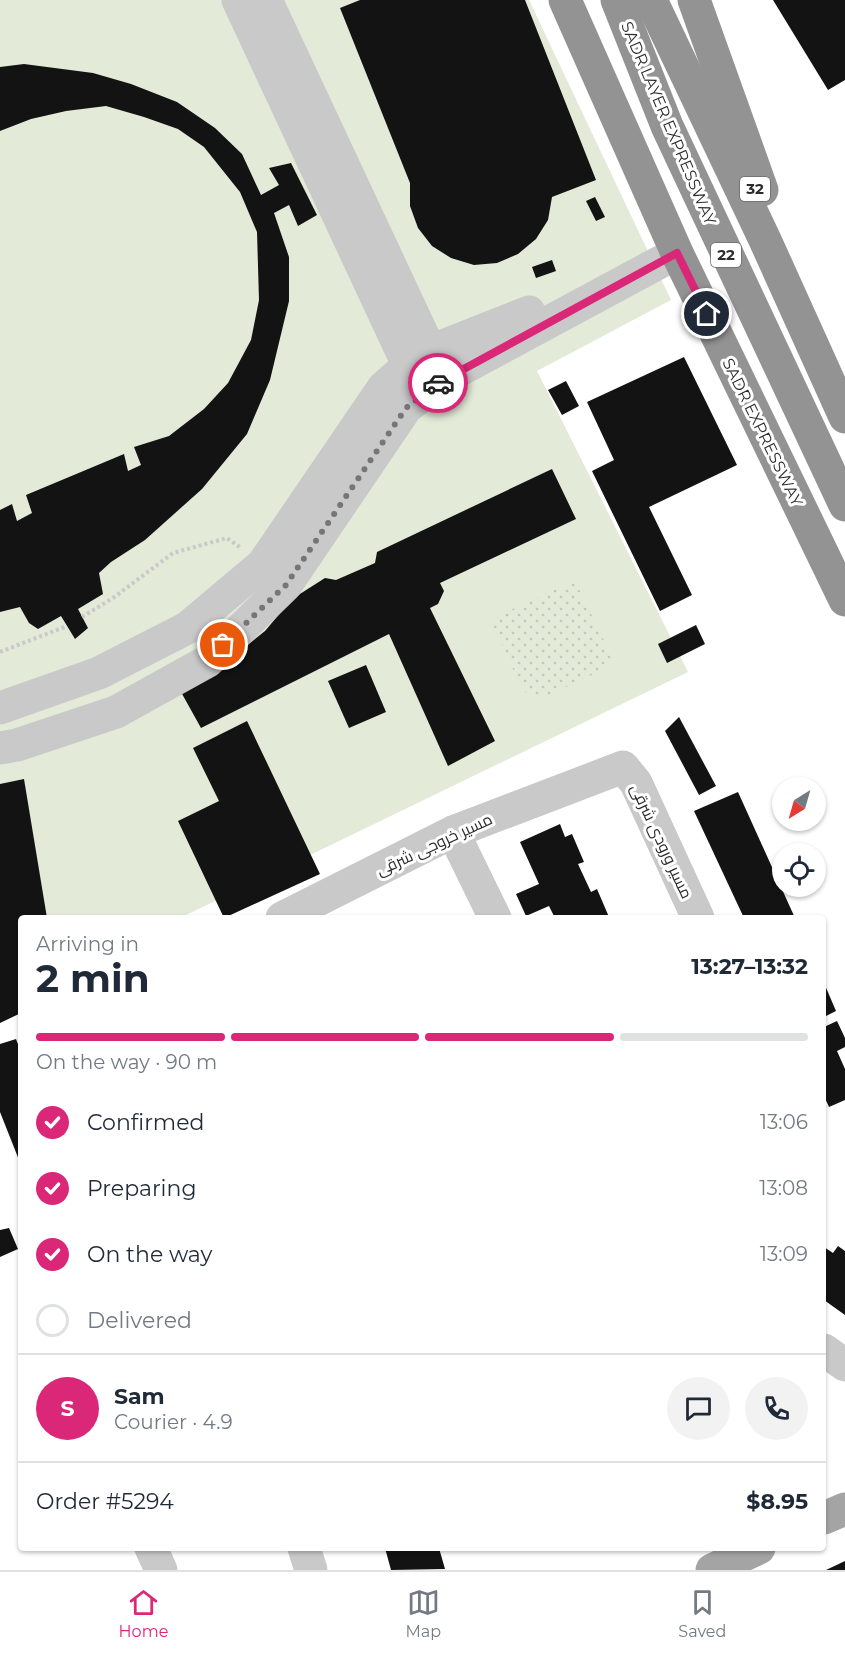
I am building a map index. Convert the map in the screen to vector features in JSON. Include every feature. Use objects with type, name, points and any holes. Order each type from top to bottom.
[{"type":"highway","points":[[549,0],[677,253]]},
{"type":"highway","name":"SADR EXPRESSWAY","points":[[565,0],[677,253],[845,600]]},
{"type":"highway","name":"SADR LAYER EXPRESSWAY","points":[[617,0],[668,126],[845,505]]},
{"type":"highway","name":"SADR LAYER EXPRESSWAY","points":[[651,0],[765,240],[845,417]]},
{"type":"highway","name":"32","points":[[669,0],[780,243],[845,376]]},
{"type":"highway","points":[[694,0],[780,243]]},
{"type":"main road","points":[[826,1517],[845,1509]]},
{"type":"main road","points":[[715,1569],[753,1551]]},
{"type":"street","points":[[238,0],[426,373]]},
{"type":"street","points":[[267,0],[426,373]]},
{"type":"street","points":[[0,708],[99,673],[187,628],[263,564],[383,388],[426,373],[677,253]]},
{"type":"street","points":[[0,748],[16,746],[116,712],[208,661],[286,585],[406,408],[426,373]]},
{"type":"street","name":"مسیر خروجی شرقی","points":[[288,915],[453,832],[623,767]]},
{"type":"street","name":"مسیر ورودی شرقی","points":[[623,767],[636,783],[697,915]]},
{"type":"street","points":[[453,832],[494,915]]},
{"type":"street","points":[[826,1351],[845,1365]]},
{"type":"street","points":[[153,1551],[161,1570]]},
{"type":"street","points":[[305,1551],[311,1570]]},
{"type":"path","points":[[82,617],[173,553],[227,538],[263,564]]},
{"type":"path","points":[[0,652],[67,626]]},
{"type":"green space","points":[[0,0],[529,0],[671,300],[537,371],[688,672],[186,915],[18,915],[18,930],[0,1005]]},
{"type":"green space","points":[[575,581],[609,651],[611,660],[607,668],[538,700],[523,691],[493,625],[499,615]]},
{"type":"building","points":[[360,0],[525,0],[596,180],[552,197],[548,220],[536,239],[518,254],[497,263],[474,265],[451,258],[432,246],[418,228],[410,206],[410,183],[340,8]]},
{"type":"building","points":[[773,0],[845,0],[845,80],[828,90]]},
{"type":"building","points":[[24,64],[93,73],[131,84],[177,102],[215,128],[242,154],[261,195],[279,185],[269,168],[291,163],[317,215],[298,226],[289,205],[274,213],[289,257],[289,301],[270,380],[247,434],[202,489],[145,540],[111,562],[99,573],[103,594],[78,609],[88,628],[75,639],[61,616],[38,629],[29,623],[20,607],[0,612],[0,510],[12,504],[17,521],[32,513],[26,495],[124,454],[128,471],[141,465],[134,447],[169,436],[204,409],[228,383],[251,340],[259,300],[257,232],[240,192],[204,147],[178,129],[106,106],[66,111],[31,119],[0,131],[0,67]]},
{"type":"building","points":[[595,197],[605,217],[596,221],[586,201]]},
{"type":"building","points":[[552,260],[556,271],[536,278],[532,267]]},
{"type":"building","points":[[684,357],[737,465],[649,507],[692,595],[660,611],[592,471],[614,460],[587,402]]},
{"type":"building","points":[[566,381],[579,406],[562,415],[548,390]]},
{"type":"building","points":[[552,469],[576,519],[440,583],[444,591],[438,604],[430,608],[495,741],[448,766],[389,634],[201,728],[181,692],[229,660],[265,631],[292,599],[325,578],[336,580],[375,563],[377,552]]},
{"type":"building","points":[[696,625],[705,644],[667,663],[658,644]]},
{"type":"building","points":[[366,665],[386,712],[349,728],[328,681]]},
{"type":"building","points":[[679,717],[716,786],[699,795],[665,731]]},
{"type":"building","points":[[247,721],[320,874],[231,915],[223,915],[178,821],[219,801],[193,748]]},
{"type":"building","points":[[24,779],[47,915],[18,915],[18,1014],[0,1023],[0,784]]},
{"type":"building","points":[[738,792],[772,867],[772,897],[786,897],[794,915],[743,915],[694,811]]},
{"type":"building","points":[[560,824],[565,837],[572,834],[584,862],[578,864],[591,892],[597,889],[608,915],[554,915],[549,906],[526,915],[516,894],[539,884],[520,842]]},
{"type":"building","points":[[826,988],[836,1011],[826,1016]]},
{"type":"building","points":[[837,1021],[845,1038],[845,1047],[837,1051],[845,1069],[845,1100],[829,1107],[826,1100],[826,1026]]},
{"type":"building","points":[[16,1039],[18,1044],[18,1157],[0,1112],[0,1044]]},
{"type":"building","points":[[9,1228],[18,1249],[0,1257],[0,1230]]},
{"type":"building","points":[[838,1246],[845,1251],[845,1315],[826,1301],[826,1248],[833,1253]]},
{"type":"building","points":[[386,1551],[440,1551],[445,1569],[391,1570]]},
{"type":"building","points":[[845,1561],[845,1570],[826,1570]]},
{"type":"way so far","points":[[223,645],[286,585],[406,408],[438,383]]},
{"type":"route","points":[[438,383],[677,253],[707,314]]}]
